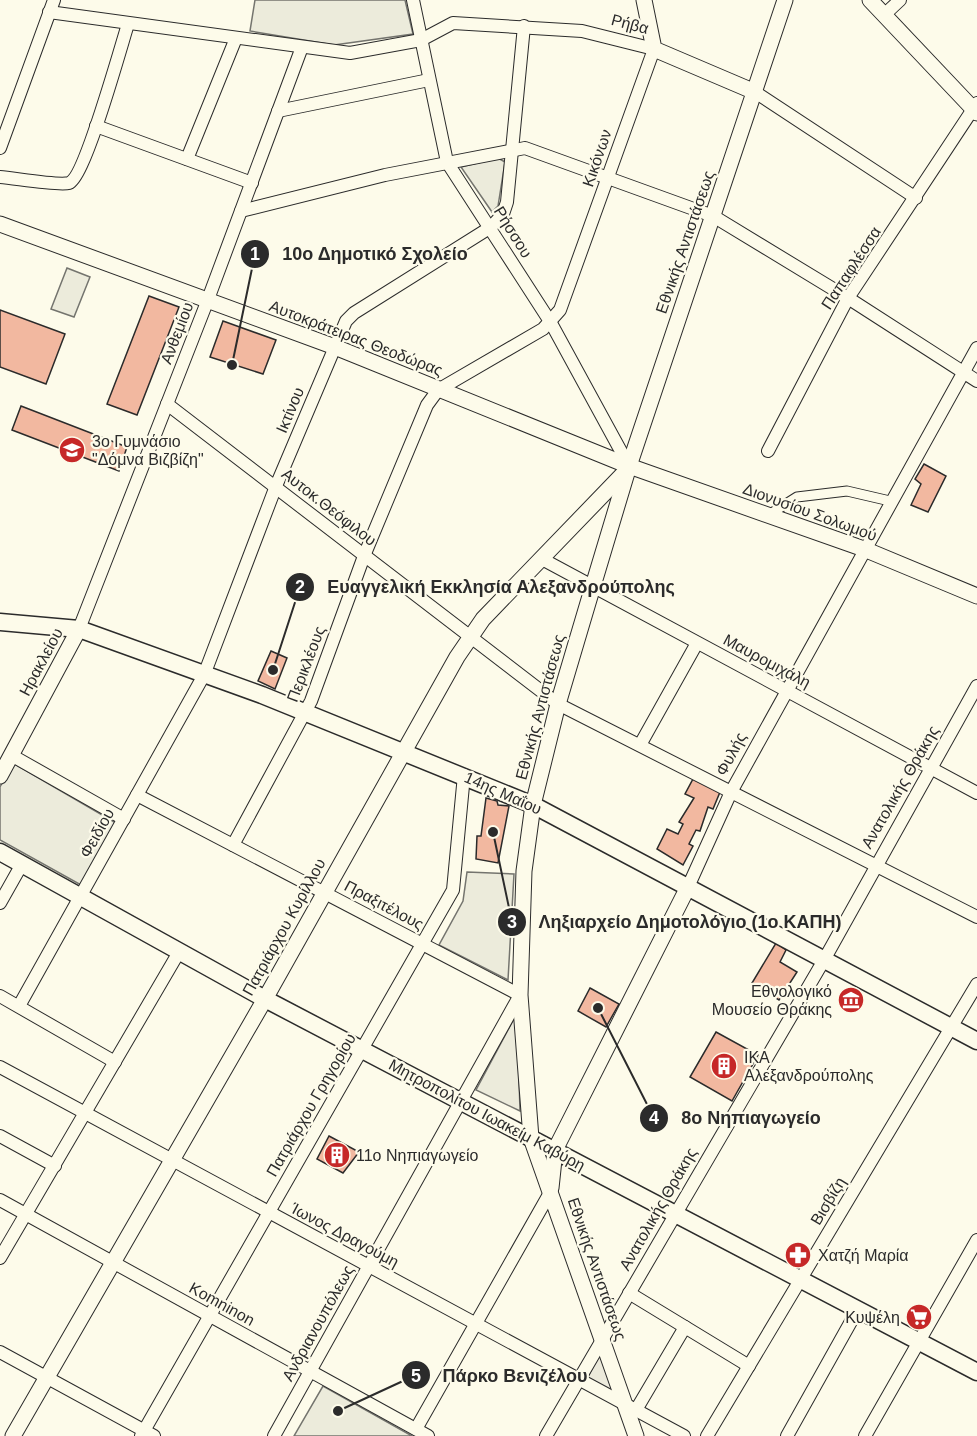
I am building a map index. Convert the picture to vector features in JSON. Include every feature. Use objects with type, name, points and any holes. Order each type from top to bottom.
[{"type":"main road","name":"14ης Μαΐου","points":[[0,622],[79,629],[305,712],[464,775],[532,805],[977,1041]]},
{"type":"main road","name":"Μητροπολίτου Ιωακείμ Καβύρη","points":[[0,852],[265,999],[977,1372]]},
{"type":"street","name":"Ρήσσου","points":[[413,0],[447,162],[551,323],[629,466]]},
{"type":"street","points":[[644,0],[654,49]]},
{"type":"street","name":"Εθνικής Αντιστάσεως","points":[[636,1436],[631,1408],[603,1340],[531,1138],[520,995],[521,917],[532,805],[558,704],[629,466],[784,0]]},
{"type":"street","points":[[870,0],[975,108]]},
{"type":"street","points":[[884,15],[900,0]]},
{"type":"street","name":"Ρήβα","points":[[51,6],[128,24],[355,53],[421,40],[453,23],[588,32],[654,49],[755,92]]},
{"type":"street","points":[[0,148],[6,118],[51,6]]},
{"type":"street","points":[[0,177],[71,182],[76,178],[96,126],[128,24]]},
{"type":"street","points":[[491,227],[505,210],[514,149],[524,26]]},
{"type":"street","points":[[187,159],[236,38]]},
{"type":"street","name":"Ανθεμίου","points":[[79,629],[207,302],[302,47]]},
{"type":"street","name":"Κικόνων","points":[[551,323],[567,297],[654,49]]},
{"type":"street","points":[[278,111],[429,80]]},
{"type":"street","points":[[755,92],[916,198]]},
{"type":"street","name":"Παπαφλέσσα","points":[[768,451],[848,298],[975,108]]},
{"type":"street","points":[[96,126],[252,183]]},
{"type":"street","points":[[241,211],[447,162],[514,149],[531,150],[713,216],[848,298],[977,381]]},
{"type":"street","name":"Αυτοκράτειρας Θεοδώρας","points":[[0,224],[207,302],[335,347],[629,466]]},
{"type":"street","name":"Ικτίνου","points":[[204,675],[276,486],[349,316],[491,227]]},
{"type":"street","points":[[438,390],[551,323]]},
{"type":"street","name":"Φυλής","points":[[551,1191],[555,1150],[688,887],[731,792],[890,501],[977,348]]},
{"type":"street","name":"Περικλέους","points":[[233,845],[305,712],[419,420],[438,390]]},
{"type":"street","name":"Αυτοκ.Θεόφιλου","points":[[167,404],[558,704],[977,917]]},
{"type":"street","name":"Διονυσίου Σολωμού","points":[[629,466],[864,549],[977,596]]},
{"type":"street","name":"Πατριάρχου Κυρίλλου","points":[[13,1436],[471,636],[483,619],[629,466]]},
{"type":"street","points":[[767,516],[796,497],[847,491],[890,501]]},
{"type":"street","name":"Μαυρομιχάλη","points":[[542,559],[977,793]]},
{"type":"street","name":"Ηρακλείου","points":[[0,776],[79,629]]},
{"type":"street","points":[[640,745],[697,643]]},
{"type":"street","name":"Φειδίου","points":[[19,1006],[204,675]]},
{"type":"street","name":"Ανατολικής Θράκης","points":[[546,1436],[674,1213],[824,960],[874,866],[977,686]]},
{"type":"street","points":[[11,755],[124,819]]},
{"type":"street","name":"Πατριάρχου Γρηγορίου","points":[[147,1434],[210,1316],[453,890],[464,775]]},
{"type":"street","name":"Πραξιτέλους","points":[[137,795],[520,995]]},
{"type":"street","points":[[0,903],[22,864]]},
{"type":"street","points":[[0,1258],[179,951]]},
{"type":"street","name":"Βισβίζη","points":[[707,1436],[977,984]]},
{"type":"street","name":"Ανδριανουπόλεως","points":[[274,1436],[520,995]]},
{"type":"street","points":[[0,996],[115,1062]]},
{"type":"street","name":"Ίωνος Δραγούμη","points":[[0,1067],[631,1408]]},
{"type":"street","points":[[0,1136],[55,1166]]},
{"type":"street","points":[[416,1429],[551,1191]]},
{"type":"street","name":"Komninon","points":[[0,1200],[428,1436]]},
{"type":"street","points":[[865,1436],[977,1240]]},
{"type":"street","points":[[629,1293],[749,1366]]},
{"type":"street","points":[[787,1436],[858,1309]]},
{"type":"street","points":[[684,1436],[631,1408],[685,1327]]},
{"type":"street","points":[[0,1352],[147,1434]]},
{"type":"shaded area","points":[[255,0],[405,0],[413,34],[334,45],[250,31]]},
{"type":"shaded area","points":[[498,158],[505,162],[498,206],[492,212],[461,167]]},
{"type":"shaded area","points":[[67,268],[90,277],[74,317],[51,309]]},
{"type":"shaded area","points":[[13,763],[116,823],[81,885],[0,840],[0,787]]},
{"type":"shaded area","points":[[467,872],[514,874],[508,980],[439,945],[463,901]]},
{"type":"shaded area","points":[[517,1013],[520,1111],[476,1090]]},
{"type":"shaded area","points":[[601,1351],[616,1394],[587,1379]]},
{"type":"shaded area","points":[[323,1386],[412,1436],[294,1436]]},
{"type":"building","points":[[149,296],[179,307],[137,415],[107,404]]},
{"type":"building","points":[[0,310],[65,334],[46,384],[0,367]]},
{"type":"building","points":[[223,321],[276,340],[263,374],[210,357]]},
{"type":"building","points":[[21,406],[127,447],[119,471],[12,430]]},
{"type":"building","points":[[924,464],[946,476],[928,512],[911,505],[921,484],[915,479]]},
{"type":"building","points":[[271,651],[287,658],[275,689],[258,681]]},
{"type":"building","points":[[693,779],[720,792],[713,809],[708,807],[700,831],[696,830],[689,844],[693,846],[683,865],[657,849],[667,829],[678,834],[683,824],[679,822],[694,798],[685,794]]},
{"type":"building","points":[[486,798],[497,801],[498,805],[509,806],[498,863],[476,859],[477,836],[481,836]]},
{"type":"building","points":[[776,943],[786,950],[780,962],[797,972],[779,1000],[752,983]]},
{"type":"building","points":[[590,988],[619,1004],[606,1027],[578,1011]]},
{"type":"building","name":"ΙΚΑ Αλεξανδρούπολης","points":[[716,1032],[758,1055],[732,1101],[690,1077]]},
{"type":"building","name":"11ο Νηπιαγωγείο","points":[[329,1136],[359,1152],[343,1173],[317,1159]]},
{"type":"place","name":"10ο Δημοτικό Σχολείο","points":[[232,365]]},
{"type":"place","name":"3ο Γυμνάσιο \"Δόμνα Βιζβίζη\"","points":[[72,450]]},
{"type":"place","name":"Ευαγγελική Εκκλησία Αλεξανδρούπολης","points":[[273,670]]},
{"type":"place","name":"Ληξιαρχείο Δημοτολόγιο (1ο ΚΑΠΗ)","points":[[493,832]]},
{"type":"place","name":"Εθνολογικό Μουσείο Θράκης","points":[[851,1000]]},
{"type":"place","name":"8ο Νηπιαγωγείο","points":[[598,1008]]},
{"type":"place","name":"ΙΚΑ Αλεξανδρούπολης","points":[[724,1066]]},
{"type":"place","name":"11ο Νηπιαγωγείο","points":[[337,1155]]},
{"type":"place","name":"Χατζή Μαρία","points":[[798,1255]]},
{"type":"place","name":"Κυψέλη","points":[[919,1317]]},
{"type":"place","name":"Πάρκο Βενιζέλου","points":[[338,1411]]}]
